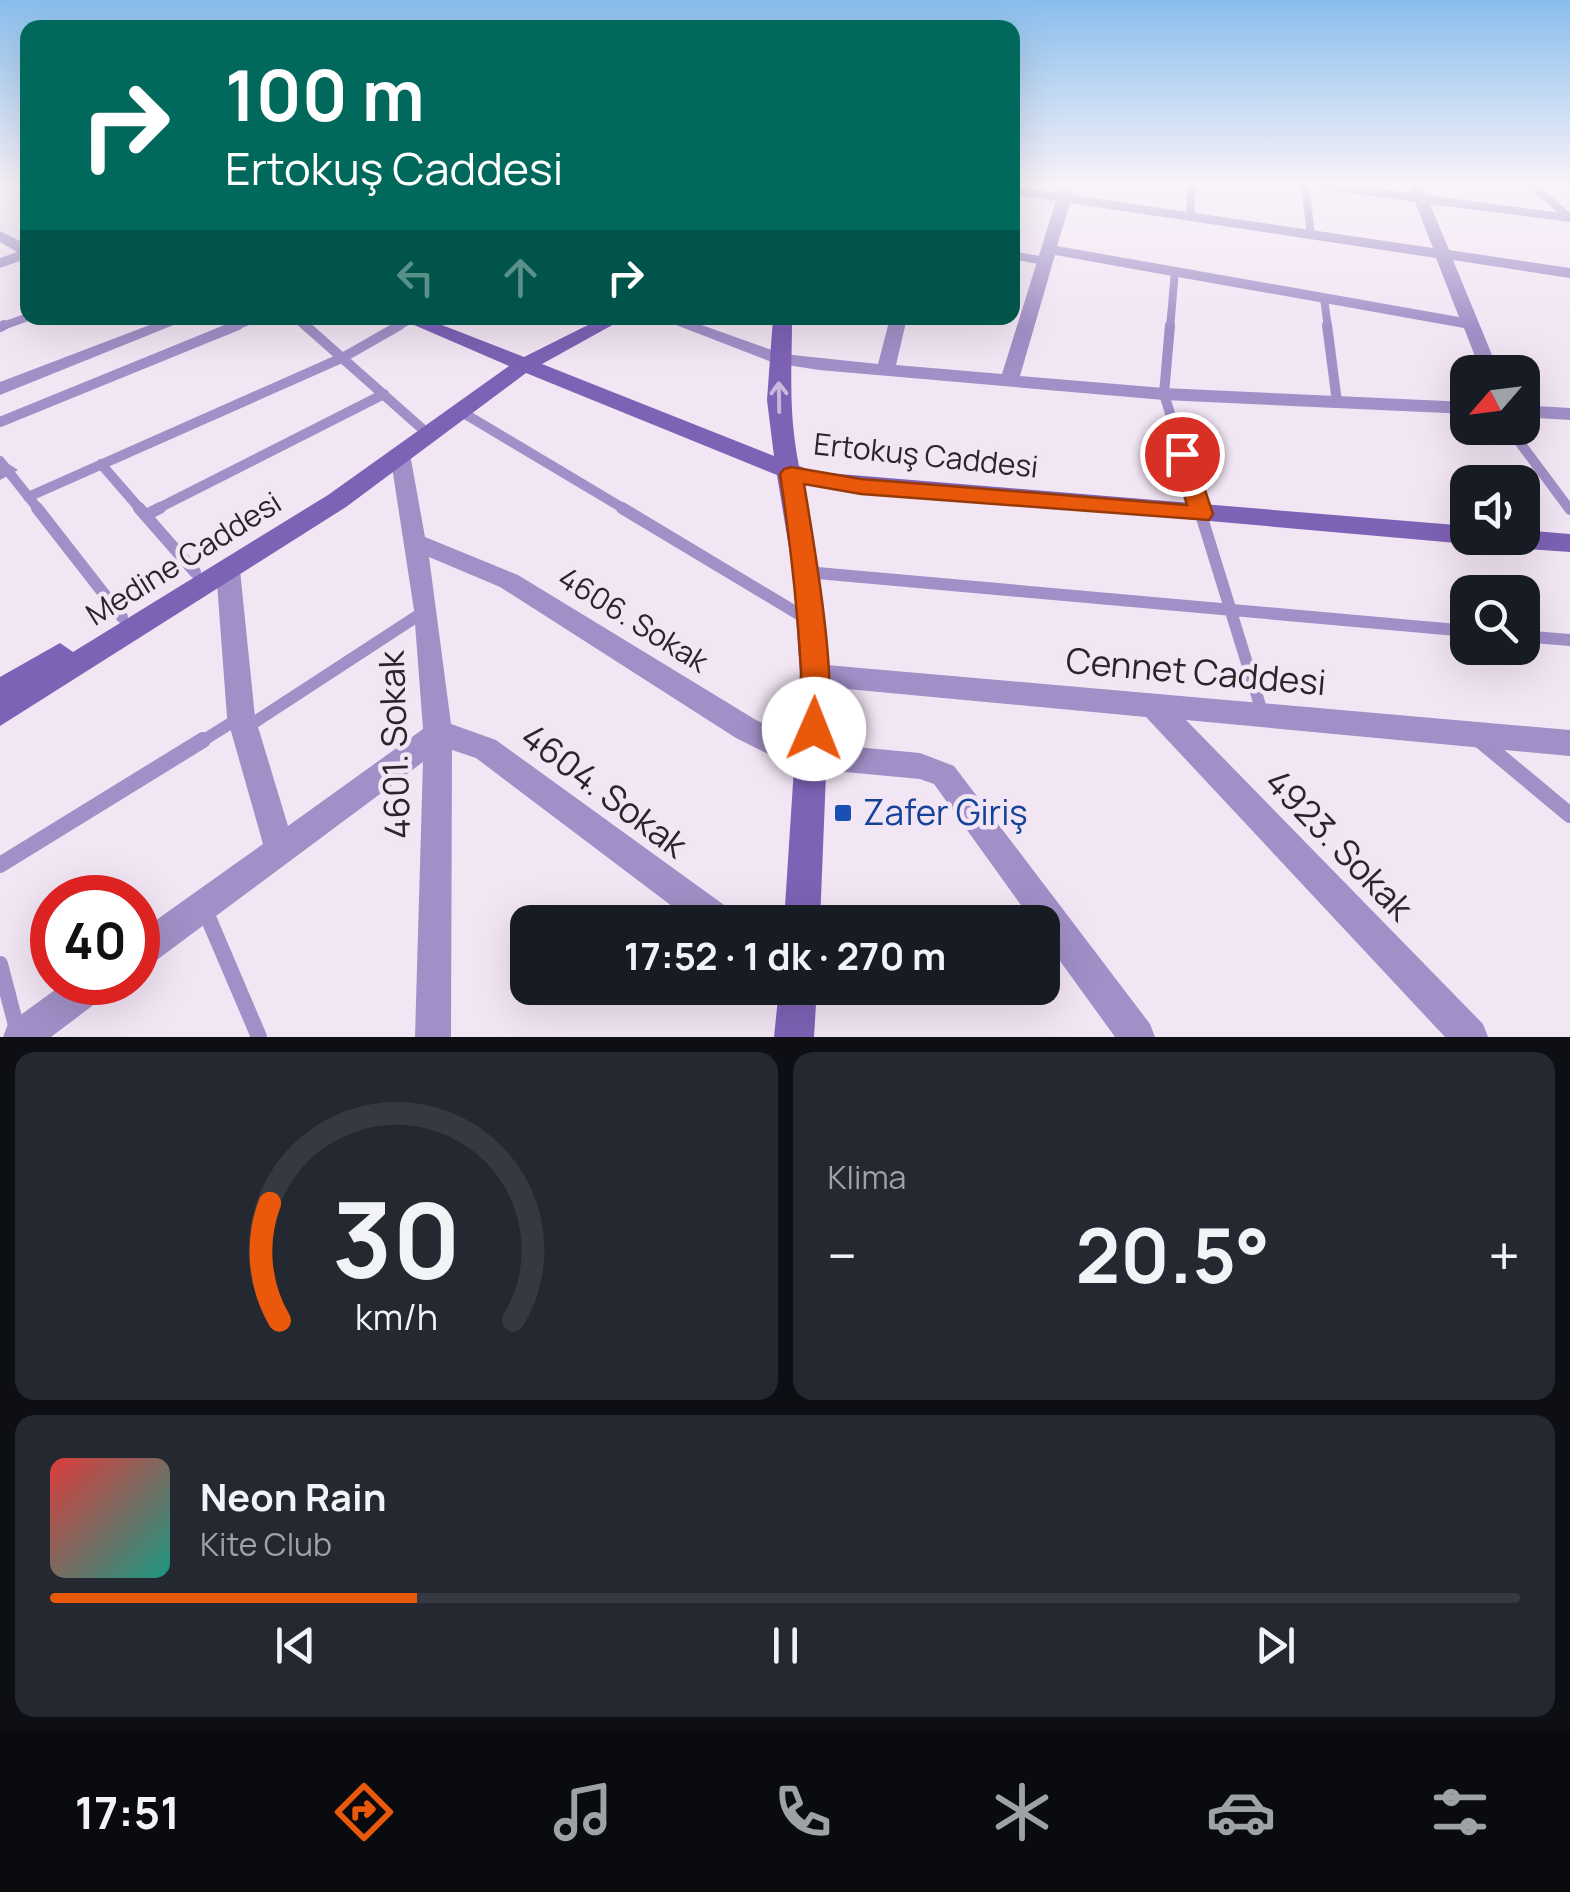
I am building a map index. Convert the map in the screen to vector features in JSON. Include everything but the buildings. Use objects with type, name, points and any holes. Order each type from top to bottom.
[{"type":"street","points":[[1010,381],[1053,232]]},
{"type":"street","points":[[1293,232],[1570,273]]},
{"type":"street","points":[[1434,232],[1483,355]]},
{"type":"street","points":[[1046,255],[1174,271],[1471,324]]},
{"type":"street","points":[[143,325],[151,330]]},
{"type":"street","points":[[0,389],[164,325]]},
{"type":"street","name":"Ertokuş Caddesi","points":[[426,325],[791,474],[861,487],[1450,534]]},
{"type":"street","name":"Medine Caddesi","points":[[0,713],[337,501],[524,365],[602,325]]},
{"type":"street","points":[[686,325],[780,359],[1164,394],[1450,407]]},
{"type":"street","points":[[783,325],[781,430],[806,572],[815,675],[803,905]]},
{"type":"street","points":[[885,370],[897,325]]},
{"type":"street","points":[[1540,412],[1570,414]]},
{"type":"street","name":"Medine Caddesi","points":[[0,692],[316,498],[400,454]]},
{"type":"street","name":"4601. Sokak","points":[[400,454],[426,610],[438,735],[433,1037]]},
{"type":"street","points":[[1540,541],[1570,543]]},
{"type":"street","name":"4606. Sokak","points":[[416,542],[500,576],[746,729],[788,750],[920,766],[944,776],[1137,1037]]},
{"type":"street","points":[[228,570],[243,723],[280,849]]},
{"type":"street","name":"Cennet Caddesi","points":[[815,675],[1570,743]]},
{"type":"street","name":"4923. Sokak","points":[[1154,706],[1470,1037]]},
{"type":"street","points":[[160,936],[438,735]]},
{"type":"street","name":"4604. Sokak","points":[[438,735],[486,750],[696,905]]},
{"type":"street","points":[[20,1037],[64,1005]]},
{"type":"street","points":[[794,1037],[797,1005]]},
{"type":"lane","points":[[1020,255],[1046,255]]},
{"type":"lane","points":[[1174,271],[1164,394],[1263,716]]},
{"type":"lane","points":[[1324,298],[1338,402]]},
{"type":"lane","points":[[0,422],[239,325]]},
{"type":"lane","points":[[305,325],[428,434]]},
{"type":"lane","points":[[28,497],[344,357],[397,325]]},
{"type":"lane","points":[[146,515],[384,394]]},
{"type":"lane","points":[[460,410],[810,622]]},
{"type":"lane","points":[[1522,445],[1570,510]]},
{"type":"lane","points":[[102,464],[196,572]]},
{"type":"lane","points":[[2,468],[122,617]]},
{"type":"lane","points":[[806,572],[1450,629]]},
{"type":"lane","points":[[0,865],[426,610]]},
{"type":"lane","points":[[1540,638],[1570,640]]},
{"type":"lane","points":[[1472,734],[1570,815]]},
{"type":"lane","points":[[203,905],[259,1037]]},
{"type":"lane","points":[[0,964],[20,1037]]},
{"type":"place","name":"Zafer Giriş","points":[[843,813]]},
{"type":"route","points":[[814,729],[815,675],[806,572],[791,474],[861,487],[1201,514],[1182,454]]}]
